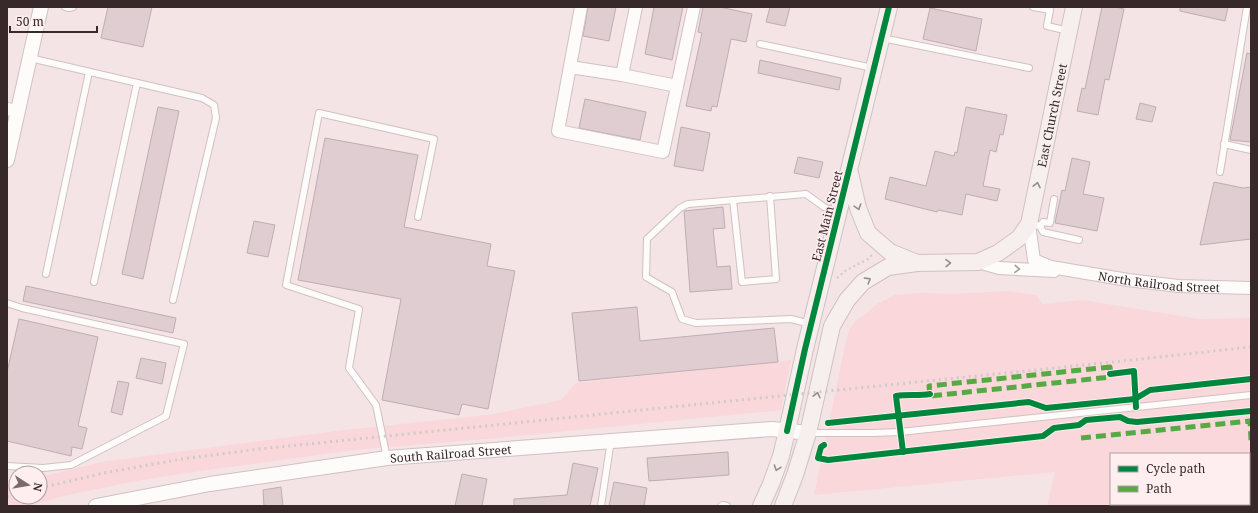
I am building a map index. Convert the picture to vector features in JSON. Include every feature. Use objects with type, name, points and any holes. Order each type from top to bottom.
[{"type":"main road","name":"East Main Street","points":[[761,506],[781,456],[788,430],[811,324],[889,7]]},
{"type":"main road","name":"East Church Street","points":[[1034,225],[1074,7]]},
{"type":"main road","name":"North Railroad Street","points":[[850,170],[858,208],[868,233],[890,252],[918,263],[978,262],[998,254],[1034,225]]},
{"type":"main road","points":[[783,506],[795,475],[808,433],[832,326],[847,300],[863,282],[888,268],[918,263]]},
{"type":"street","points":[[7,160],[12,110],[30,58],[41,7]]},
{"type":"street","points":[[581,7],[558,131],[663,152],[694,7]]},
{"type":"street","points":[[622,75],[636,7]]},
{"type":"street","points":[[570,67],[622,75],[677,86]]},
{"type":"street","name":"North Railroad Street","points":[[1034,225],[1034,260],[1052,267],[1128,280],[1178,286],[1251,288]]},
{"type":"street","name":"North Railroad Street","points":[[978,262],[999,268],[1048,271],[1067,270]]},
{"type":"street","name":"South Railroad Street","points":[[96,506],[210,484],[387,458],[772,429],[808,433]]},
{"type":"lane","points":[[65,7],[73,7]]},
{"type":"lane","points":[[1033,7],[1050,10],[1047,26],[1069,31]]},
{"type":"lane","points":[[1220,172],[1247,7]]},
{"type":"lane","points":[[882,38],[1029,68]]},
{"type":"lane","points":[[760,44],[874,69]]},
{"type":"lane","points":[[30,58],[202,98],[214,105],[216,118],[173,300]]},
{"type":"lane","points":[[46,274],[89,72]]},
{"type":"lane","points":[[94,282],[137,83]]},
{"type":"lane","points":[[387,458],[376,405],[349,368],[359,309],[286,285],[319,113],[434,139],[418,217]]},
{"type":"lane","points":[[1224,144],[1251,150]]},
{"type":"lane","points":[[811,324],[791,319],[696,323],[682,319],[672,292],[646,277],[647,239],[680,208],[688,204],[806,194],[824,206],[839,213]]},
{"type":"lane","points":[[733,200],[742,282],[776,279],[770,196]]},
{"type":"lane","points":[[1034,225],[1043,222],[1050,223],[1054,199]]},
{"type":"lane","points":[[1034,225],[1043,232],[1079,240]]},
{"type":"lane","points":[[7,303],[22,308],[184,344],[166,416],[71,465],[43,468],[7,466]]},
{"type":"lane","points":[[808,433],[874,433],[905,431],[1251,395]]},
{"type":"lane","points":[[601,506],[611,440]]},
{"type":"lane","points":[[721,506],[727,506]]},
{"type":"shaded area","points":[[1006,291],[1037,295],[1042,304],[1083,300],[1199,319],[1251,318],[1251,506],[1047,506],[1055,472],[814,495],[849,330],[854,323],[877,304],[895,295],[922,293],[954,294]]},
{"type":"shaded area","points":[[791,360],[781,410],[498,438],[355,450],[136,481],[48,500],[48,475],[101,462],[344,430],[488,415],[561,400],[576,383]]},
{"type":"shaded area","points":[[7,484],[8,505],[32,505],[7,506]]},
{"type":"building","points":[[108,7],[152,7],[143,47],[101,38]]},
{"type":"building","points":[[588,7],[616,7],[609,41],[583,36]]},
{"type":"building","points":[[654,7],[683,7],[672,60],[645,54]]},
{"type":"building","points":[[703,7],[720,7],[752,14],[746,42],[731,39],[717,107],[712,106],[711,111],[686,106],[702,33],[698,32]]},
{"type":"building","points":[[770,7],[790,7],[785,26],[766,22]]},
{"type":"building","points":[[1102,7],[1116,7],[1124,9],[1109,80],[1105,79],[1098,115],[1077,111],[1082,88],[1085,89]]},
{"type":"building","points":[[1180,7],[1228,7],[1225,21],[1180,11]]},
{"type":"building","points":[[930,8],[982,19],[976,51],[923,39]]},
{"type":"building","points":[[1247,53],[1251,54],[1251,142],[1230,140]]},
{"type":"building","points":[[760,60],[841,78],[839,90],[758,73]]},
{"type":"building","points":[[585,99],[646,112],[640,140],[579,128]]},
{"type":"building","points":[[1140,103],[1156,107],[1152,122],[1136,119]]},
{"type":"building","points":[[158,107],[179,111],[143,279],[122,274]]},
{"type":"building","points":[[966,107],[1007,115],[1003,135],[1000,134],[996,152],[990,150],[983,186],[1000,189],[997,201],[966,194],[962,215],[938,210],[937,212],[885,199],[890,177],[926,186],[935,151],[954,156],[955,152],[957,153]]},
{"type":"building","points":[[681,127],[710,133],[703,171],[674,166]]},
{"type":"building","points":[[325,138],[418,155],[404,227],[491,244],[487,266],[515,271],[488,409],[462,404],[459,415],[382,400],[401,299],[298,280]]},
{"type":"building","points":[[798,157],[823,162],[819,178],[794,173]]},
{"type":"building","points":[[1072,158],[1090,162],[1083,194],[1104,198],[1097,231],[1055,223],[1062,190],[1065,191]]},
{"type":"building","points":[[1214,182],[1243,188],[1251,187],[1251,239],[1200,245]]},
{"type":"building","points":[[723,207],[725,228],[713,229],[717,267],[730,266],[732,289],[690,292],[684,211]]},
{"type":"building","points":[[254,221],[275,225],[268,257],[247,253]]},
{"type":"building","points":[[26,286],[176,318],[173,333],[23,301]]},
{"type":"building","points":[[637,307],[640,341],[774,328],[778,362],[579,381],[572,313]]},
{"type":"building","points":[[19,319],[98,337],[78,426],[87,428],[82,449],[72,447],[71,456],[7,441],[7,372]]},
{"type":"building","points":[[141,358],[166,363],[162,384],[136,378]]},
{"type":"building","points":[[118,381],[129,383],[122,415],[111,412]]},
{"type":"building","points":[[728,452],[729,475],[649,481],[647,458]]},
{"type":"building","points":[[573,463],[598,468],[590,506],[514,506],[514,499],[567,495]]},
{"type":"building","points":[[462,474],[487,479],[482,506],[455,506]]},
{"type":"building","points":[[614,482],[647,488],[644,506],[609,506]]},
{"type":"building","points":[[281,487],[283,506],[264,506],[263,490]]},
{"type":"railway","points":[[48,486],[104,473],[182,459],[259,449],[1251,347]]},
{"type":"marked path","points":[[1110,367],[1111,377],[930,396],[929,386],[1110,367]]},
{"type":"marked path","points":[[1081,438],[1250,421],[1251,440]]},
{"type":"cycle path","points":[[787,431],[805,349],[889,7]]},
{"type":"cycle path","points":[[1110,374],[1134,371],[1136,407]]},
{"type":"cycle path","points":[[828,423],[1029,402],[1046,408],[1135,399],[1150,390],[1251,379]]},
{"type":"cycle path","points":[[903,452],[896,396],[930,394]]},
{"type":"cycle path","points":[[824,445],[821,447],[818,458],[828,460],[1043,436],[1054,428],[1079,425],[1086,420],[1120,417],[1128,421],[1137,422],[1251,411]]}]
